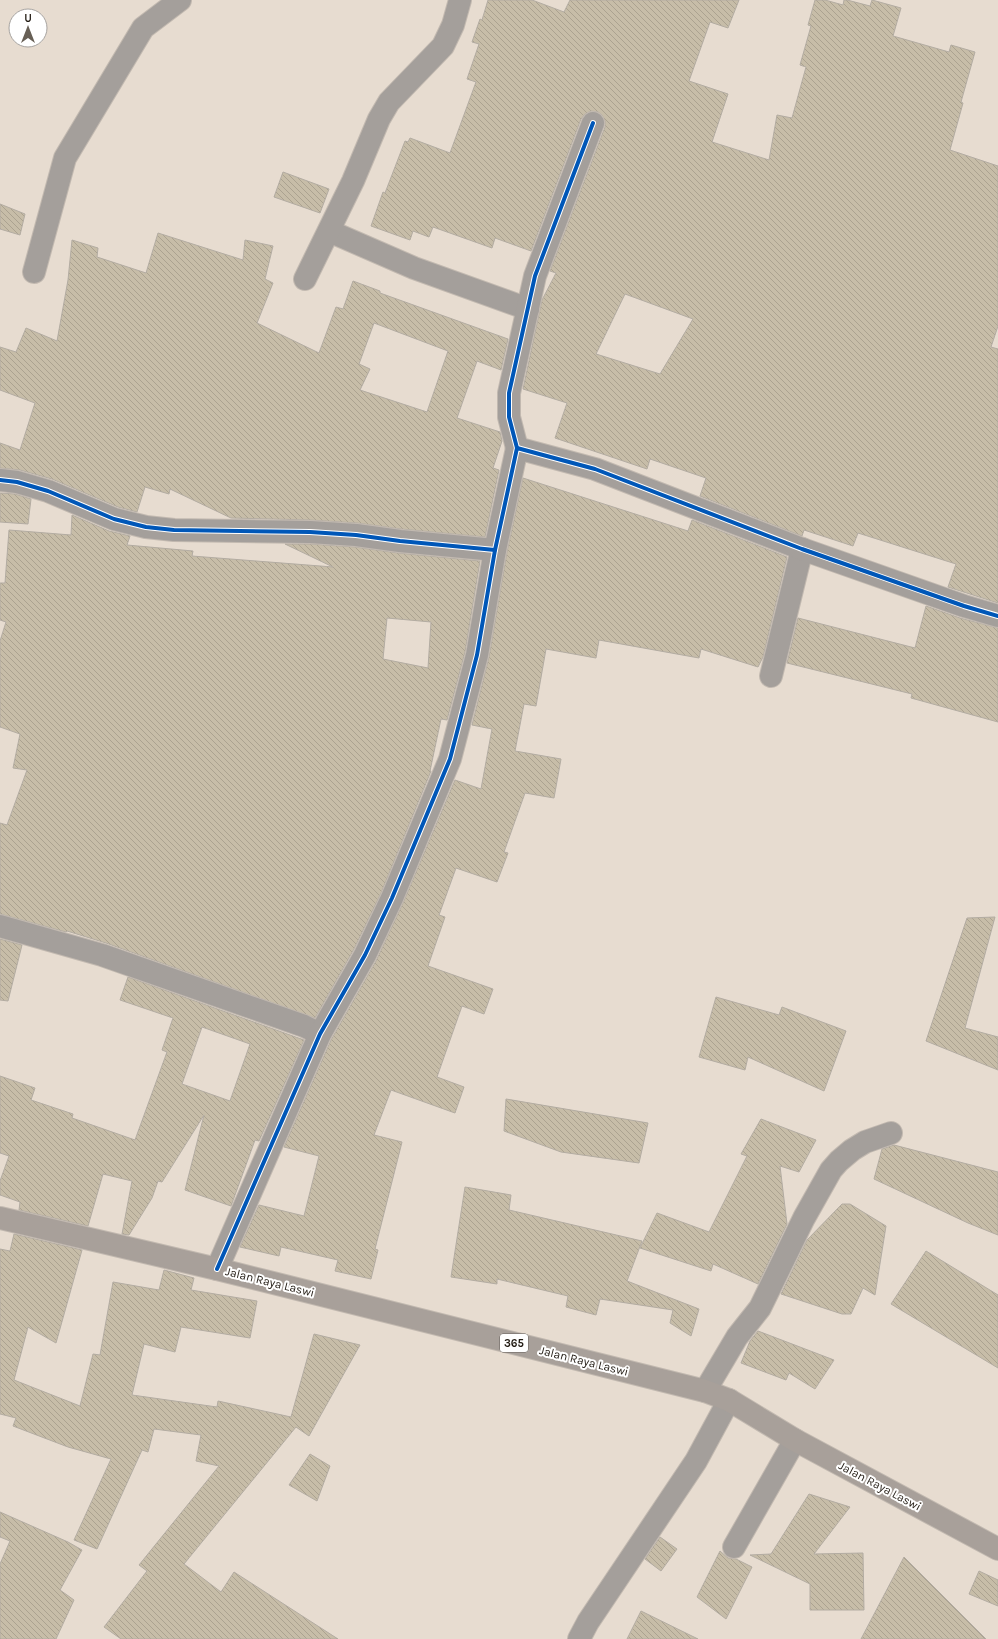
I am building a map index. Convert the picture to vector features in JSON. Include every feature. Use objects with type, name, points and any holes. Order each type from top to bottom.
[{"type":"main road","name":"Jalan Raya Laswi","points":[[0,1218],[217,1269],[705,1391],[728,1400],[795,1440],[998,1549]]},
{"type":"street","points":[[34,272],[65,158],[143,28],[180,0]]},
{"type":"street","points":[[305,279],[353,180],[379,119],[389,102],[442,46],[452,25],[460,0]]},
{"type":"street","points":[[217,1269],[320,1034],[365,955],[392,898],[450,759],[477,655],[495,550],[517,448],[509,417],[509,393],[535,276],[593,123]]},
{"type":"street","points":[[328,231],[414,268],[528,309]]},
{"type":"street","points":[[517,448],[595,469],[802,549],[964,606],[998,616]]},
{"type":"street","points":[[0,480],[17,482],[48,492],[114,519],[146,527],[174,530],[310,532],[356,535],[400,541],[495,550]]},
{"type":"street","points":[[771,676],[802,549]]},
{"type":"street","points":[[0,926],[102,955],[304,1026],[320,1034]]},
{"type":"street","points":[[705,1391],[737,1337],[760,1308],[804,1218],[831,1170],[839,1160],[865,1142],[892,1133]]},
{"type":"street","points":[[579,1639],[588,1622],[696,1461],[728,1400]]},
{"type":"street","points":[[734,1547],[795,1440]]},
{"type":"building","points":[[488,0],[532,0],[564,12],[570,0],[739,0],[728,28],[710,22],[689,81],[728,94],[712,142],[769,160],[777,115],[792,118],[806,67],[800,65],[811,26],[808,25],[815,0],[825,0],[843,5],[844,0],[847,0],[870,6],[872,0],[901,8],[893,36],[949,52],[951,45],[975,52],[961,102],[963,103],[950,150],[998,166],[998,326],[991,347],[998,349],[998,603],[948,587],[956,564],[858,533],[853,546],[804,530],[802,536],[700,496],[706,478],[650,459],[647,469],[555,438],[567,403],[523,389],[542,300],[556,273],[550,271],[605,127],[605,121],[602,115],[598,112],[591,111],[585,114],[581,119],[531,251],[495,238],[492,248],[433,227],[429,237],[413,231],[410,240],[371,226],[383,192],[385,193],[405,141],[408,142],[410,138],[450,153],[476,82],[467,79],[479,44],[472,42],[480,19],[482,20]],"holes":[[[625,294],[693,319],[660,374],[596,354]]]},
{"type":"building","points":[[283,172],[329,189],[320,213],[274,197]]},
{"type":"building","points":[[0,204],[25,214],[20,235],[0,229]]},
{"type":"building","points":[[158,233],[243,260],[245,240],[273,246],[265,279],[273,283],[257,323],[319,353],[336,307],[343,309],[353,281],[380,291],[380,293],[508,339],[501,370],[477,361],[457,418],[500,432],[502,441],[493,468],[499,470],[485,537],[357,523],[231,518],[170,489],[169,494],[145,487],[137,512],[118,507],[52,479],[20,470],[0,468],[0,443],[20,450],[35,403],[0,390],[0,347],[16,352],[26,328],[57,341],[68,280],[72,240],[98,248],[97,257],[146,273]],"holes":[[[374,323],[448,351],[427,412],[360,390],[370,369],[359,364]]]},
{"type":"building","points":[[523,478],[688,531],[692,520],[787,557],[763,657],[758,667],[701,649],[699,658],[599,640],[596,658],[546,649],[536,706],[524,704],[515,751],[561,759],[554,798],[525,793],[504,852],[508,853],[497,882],[456,868],[439,915],[445,917],[428,966],[493,989],[484,1014],[462,1006],[437,1077],[464,1087],[455,1113],[391,1090],[374,1135],[402,1142],[375,1249],[378,1250],[371,1279],[335,1271],[338,1260],[281,1247],[279,1256],[240,1247],[259,1205],[304,1216],[319,1156],[284,1147],[331,1040],[376,961],[403,903],[455,780],[481,789],[492,729],[472,725],[489,657],[507,552]]},
{"type":"building","points":[[0,493],[15,494],[31,499],[28,524],[0,522]]},
{"type":"building","points":[[72,515],[109,531],[130,536],[127,545],[193,551],[192,556],[333,567],[285,544],[310,544],[355,547],[480,561],[465,652],[447,720],[441,719],[431,771],[381,893],[354,949],[315,1018],[106,943],[67,931],[66,932],[0,914],[0,823],[7,825],[27,770],[13,768],[20,734],[0,727],[0,641],[6,622],[0,620],[0,583],[5,583],[9,530],[71,535]],"holes":[[[387,618],[431,622],[428,668],[383,659]]]},
{"type":"building","points":[[926,606],[960,618],[998,628],[998,722],[911,698],[912,694],[787,663],[798,618],[915,648]]},
{"type":"building","points":[[995,917],[965,1028],[998,1037],[998,1070],[926,1041],[967,918]]},
{"type":"building","points":[[0,939],[22,945],[8,1001],[0,1000]]},
{"type":"building","points":[[128,977],[304,1040],[259,1141],[255,1140],[231,1206],[185,1190],[204,1115],[162,1182],[158,1181],[152,1198],[129,1235],[122,1234],[132,1181],[103,1174],[88,1226],[19,1210],[20,1202],[0,1195],[0,1181],[9,1156],[0,1153],[0,1076],[35,1088],[31,1100],[73,1114],[72,1118],[135,1140],[167,1052],[162,1050],[173,1018],[120,1000]],"holes":[[[202,1027],[250,1044],[230,1101],[182,1084]]]},
{"type":"building","points":[[716,997],[779,1015],[782,1007],[846,1031],[824,1091],[748,1057],[745,1070],[699,1057]]},
{"type":"building","points":[[506,1099],[648,1123],[639,1163],[561,1152],[504,1131]]},
{"type":"building","points":[[761,1119],[816,1140],[799,1172],[780,1166],[787,1224],[758,1284],[713,1264],[711,1271],[640,1248],[657,1213],[709,1232],[747,1156],[741,1154]]},
{"type":"building","points":[[894,1145],[998,1172],[998,1235],[968,1223],[874,1179],[882,1149]]},
{"type":"building","points":[[465,1187],[511,1195],[509,1210],[642,1241],[627,1281],[699,1309],[691,1336],[670,1323],[673,1310],[600,1299],[596,1315],[566,1307],[568,1296],[497,1279],[497,1284],[451,1277]]},
{"type":"building","points":[[842,1204],[850,1204],[886,1226],[875,1295],[863,1288],[851,1314],[842,1314],[781,1294],[807,1240]]},
{"type":"building","points":[[14,1234],[82,1250],[56,1343],[28,1327],[14,1380],[80,1406],[93,1354],[100,1355],[113,1282],[159,1290],[164,1270],[194,1278],[191,1290],[257,1301],[250,1338],[181,1327],[175,1352],[144,1344],[132,1395],[217,1407],[218,1401],[291,1417],[314,1334],[360,1345],[309,1436],[296,1427],[184,1564],[221,1592],[234,1572],[338,1639],[121,1639],[104,1627],[147,1571],[139,1565],[219,1466],[196,1461],[201,1435],[154,1429],[148,1452],[142,1450],[97,1549],[74,1540],[111,1459],[68,1447],[13,1426],[16,1418],[0,1414],[0,1249],[10,1251]]},
{"type":"building","points":[[926,1251],[998,1295],[998,1368],[891,1304]]},
{"type":"building","points":[[758,1331],[834,1360],[815,1389],[789,1373],[786,1380],[741,1363],[750,1341]]},
{"type":"building","points":[[310,1454],[330,1466],[317,1501],[289,1485]]},
{"type":"building","points":[[809,1494],[850,1507],[814,1554],[863,1553],[864,1610],[810,1610],[810,1584],[750,1555],[771,1554]]},
{"type":"building","points":[[0,1512],[68,1542],[82,1550],[60,1590],[74,1600],[56,1639],[0,1639],[0,1564],[10,1541],[0,1537]]},
{"type":"building","points":[[660,1537],[677,1549],[661,1571],[645,1559]]},
{"type":"building","points":[[720,1551],[728,1558],[736,1559],[752,1567],[726,1619],[697,1597]]},
{"type":"building","points":[[904,1557],[986,1639],[861,1639]]},
{"type":"building","points":[[979,1571],[998,1580],[998,1606],[969,1594]]},
{"type":"building","points":[[641,1611],[698,1639],[627,1639]]},
{"type":"cycle path","points":[[517,448],[509,417],[509,393],[535,276],[593,123]]},
{"type":"cycle path","points":[[217,1269],[320,1034],[365,955],[392,898],[450,759],[477,655],[495,550],[517,448],[595,469],[802,549],[964,606],[998,616]]},
{"type":"cycle path","points":[[0,480],[17,482],[48,491],[114,519],[146,527],[174,530],[310,532],[356,535],[400,541],[495,550]]}]
